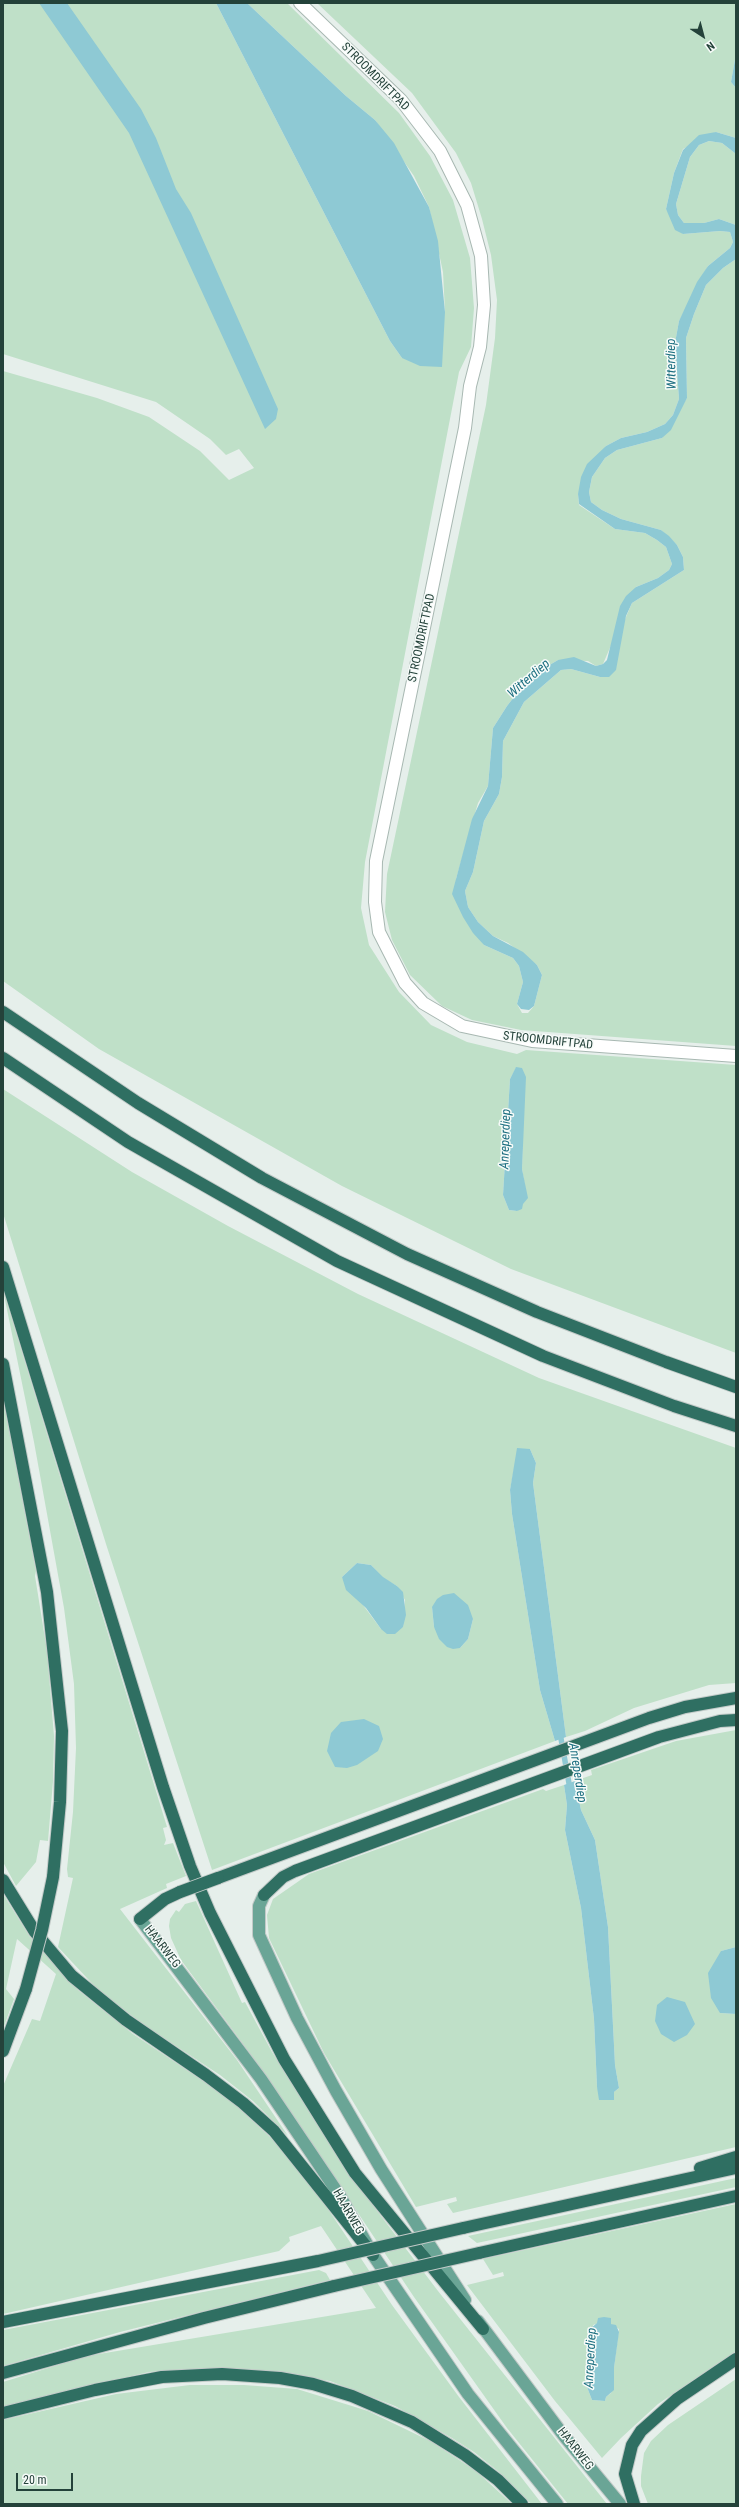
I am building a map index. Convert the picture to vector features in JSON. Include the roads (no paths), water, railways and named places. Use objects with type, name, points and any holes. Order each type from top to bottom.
[{"type":"highway","points":[[3,1012],[138,1103],[262,1178],[407,1254],[537,1312],[666,1362],[736,1387]]},
{"type":"highway","points":[[3,1058],[128,1142],[271,1226],[337,1261],[543,1356],[674,1406],[736,1426]]},
{"type":"highway","points":[[3,1267],[163,1786],[190,1866],[213,1919],[284,2059],[355,2173],[483,2330]]},
{"type":"highway","points":[[3,1364],[47,1592],[62,1731],[60,1802],[52,1877],[42,1930],[26,1989],[3,2051]]},
{"type":"highway","points":[[140,1919],[164,1899],[180,1892],[587,1740],[685,1707],[736,1698]]},
{"type":"highway","points":[[264,1896],[283,1877],[295,1871],[659,1737],[720,1721],[736,1720]]},
{"type":"highway","points":[[3,1880],[36,1932],[72,1976],[126,2020],[206,2075],[243,2103],[274,2131],[373,2255]]},
{"type":"highway","points":[[630,2190],[736,2157]]},
{"type":"highway","points":[[3,2322],[318,2261],[630,2190],[736,2168]]},
{"type":"highway","points":[[3,2373],[204,2318],[334,2286],[736,2196]]},
{"type":"highway","points":[[634,2504],[625,2474],[632,2445],[641,2431],[677,2399],[736,2359]]},
{"type":"highway","points":[[3,2413],[95,2390],[162,2378],[222,2374],[280,2378],[313,2384],[352,2396],[412,2422],[465,2455],[498,2480],[522,2504]]},
{"type":"main road","name":"HAARWEG","points":[[264,1896],[259,1906],[259,1935],[297,2018],[336,2091],[381,2168],[483,2330],[620,2504]]},
{"type":"main road","name":"HAARWEG","points":[[140,1919],[262,2079],[340,2196],[373,2255],[468,2394],[557,2504]]},
{"type":"street","name":"STROOMDRIFTPAD","points":[[300,3],[401,100],[440,151],[467,205],[481,256],[484,305],[480,346],[470,386],[465,428],[376,861],[375,902],[379,932],[405,983],[423,1003],[462,1026],[532,1041],[736,1056]]},
{"type":"water","points":[[39,3],[67,3],[141,109],[156,138],[176,189],[191,213],[278,409],[276,419],[265,429],[129,133]]},
{"type":"water","points":[[216,3],[247,3],[346,96],[375,120],[394,143],[429,207],[438,241],[445,312],[442,367],[420,366],[402,358],[390,341]]},
{"type":"water","points":[[736,54],[736,88],[731,82]]},
{"type":"water","name":"Witterdiep","points":[[716,132],[736,138],[736,154],[722,143],[709,141],[699,145],[690,157],[676,204],[678,215],[684,223],[704,223],[719,219],[736,225],[736,259],[723,268],[706,285],[694,314],[686,338],[687,398],[671,430],[662,438],[617,450],[605,458],[592,477],[589,492],[591,502],[602,510],[621,519],[661,530],[669,536],[677,545],[683,557],[684,570],[632,603],[626,616],[616,670],[609,677],[600,677],[571,669],[561,670],[524,702],[503,741],[502,777],[499,794],[484,821],[473,872],[465,891],[468,907],[478,922],[493,936],[523,952],[537,965],[542,975],[534,1006],[529,1010],[521,1009],[517,1004],[523,982],[519,966],[513,958],[484,945],[473,933],[463,917],[452,894],[472,819],[488,786],[493,728],[507,706],[521,688],[541,670],[558,660],[574,657],[596,666],[603,664],[607,660],[620,606],[626,596],[636,587],[658,578],[669,570],[672,564],[666,547],[657,540],[645,533],[615,529],[579,504],[578,494],[581,477],[587,464],[606,446],[621,438],[647,432],[665,424],[673,415],[679,399],[675,343],[679,321],[697,282],[708,266],[730,248],[733,242],[730,232],[720,231],[683,234],[675,230],[666,209],[674,173],[683,150],[699,135]]},
{"type":"water","points":[[516,1067],[522,1068],[526,1077],[522,1169],[528,1198],[523,1204],[522,1209],[517,1211],[509,1210],[503,1195],[510,1079]]},
{"type":"water","points":[[517,1448],[530,1449],[536,1463],[533,1483],[566,1737],[555,1741],[540,1690],[512,1514],[510,1490]]},
{"type":"water","points":[[357,1563],[371,1565],[383,1577],[403,1592],[406,1615],[403,1627],[395,1634],[387,1634],[381,1629],[366,1608],[346,1590],[342,1577]]},
{"type":"water","points":[[454,1593],[468,1605],[473,1619],[468,1639],[460,1648],[453,1649],[447,1647],[439,1639],[434,1627],[432,1607],[437,1599],[443,1595]]},
{"type":"water","points":[[364,1719],[379,1726],[383,1739],[378,1751],[357,1765],[347,1768],[335,1767],[327,1751],[331,1733],[341,1722]]},
{"type":"water","points":[[575,1781],[581,1810],[595,1840],[608,1927],[615,2065],[619,2088],[614,2092],[614,2100],[599,2100],[594,2019],[581,1908],[565,1830],[567,1805],[564,1785]]},
{"type":"water","points":[[736,1947],[736,2014],[720,2013],[711,1998],[708,1973],[721,1951]]},
{"type":"water","points":[[667,1997],[685,2002],[695,2024],[687,2035],[674,2042],[661,2034],[655,2021],[657,2005]]},
{"type":"water","points":[[598,2318],[611,2318],[611,2324],[616,2325],[619,2332],[614,2368],[614,2390],[606,2397],[605,2401],[592,2400],[587,2387],[590,2371],[590,2329],[597,2323]]},
{"type":"waterway","name":"Anreperdiep","points":[[560,1733],[570,1789]]}]
